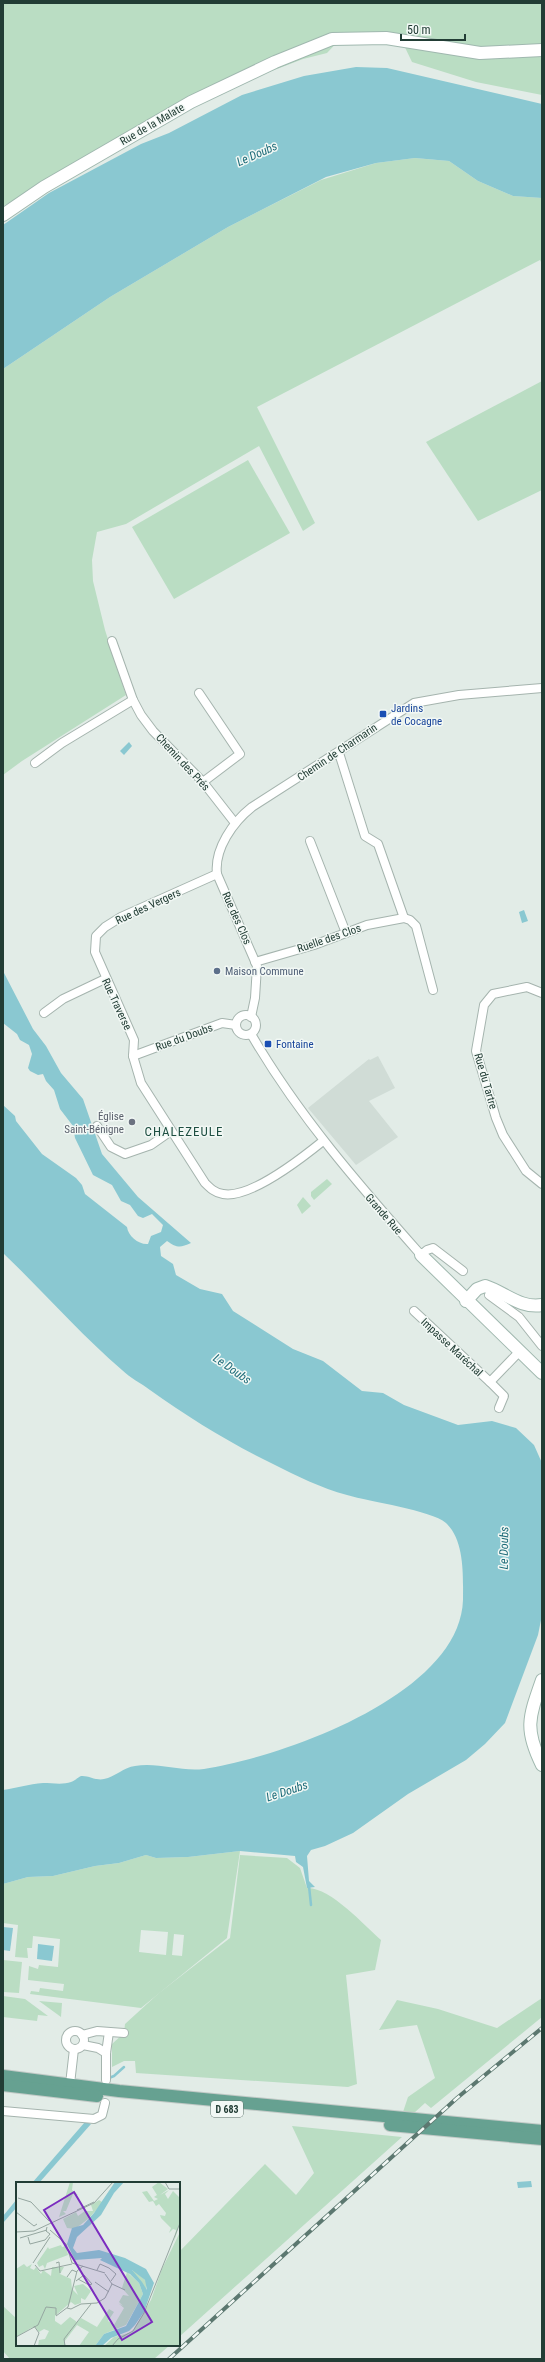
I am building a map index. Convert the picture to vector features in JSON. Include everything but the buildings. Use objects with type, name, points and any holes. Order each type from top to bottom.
[{"type":"main road","name":"D 683","points":[[3,2076],[119,2091],[542,2130]]},
{"type":"main road","points":[[18,2086],[27,2083],[64,2087],[70,2084]]},
{"type":"main road","name":"D 683","points":[[3,2085],[202,2107],[542,2139]]},
{"type":"street","name":"Rue de la Malate","points":[[3,215],[44,186],[191,102],[332,39],[386,38],[480,53],[542,50]]},
{"type":"street","name":"Chemin des Prés","points":[[112,641],[133,700],[153,730],[203,782],[235,823]]},
{"type":"street","name":"Chemin de Charmarin","points":[[235,823],[252,807],[339,753],[402,709],[414,703],[459,695],[542,688]]},
{"type":"street","points":[[199,693],[240,754],[203,782]]},
{"type":"street","points":[[35,763],[62,743],[133,700]]},
{"type":"street","points":[[339,753],[365,836],[378,844],[404,918],[410,920],[416,926],[434,990]]},
{"type":"street","name":"Rue des Clos","points":[[235,823],[217,859],[217,874],[255,962],[257,974],[251,1017]]},
{"type":"street","points":[[310,841],[346,933]]},
{"type":"street","name":"Rue des Vergers","points":[[94,952],[96,936],[105,927],[121,917],[217,874]]},
{"type":"street","name":"Ruelle des Clos","points":[[255,962],[367,925],[404,918]]},
{"type":"street","name":"Rue Traverse","points":[[94,952],[134,1040],[133,1056],[141,1083],[205,1183],[213,1190],[222,1194],[234,1195],[282,1173],[323,1142]]},
{"type":"street","points":[[44,1013],[63,999],[105,979]]},
{"type":"street","name":"Rue du Tartre","points":[[542,993],[527,986],[493,994],[484,1005],[476,1051],[496,1118],[503,1135],[526,1171],[542,1184]]},
{"type":"street","points":[[242,1016],[251,1017],[256,1025],[251,1034],[242,1035],[237,1030],[236,1025],[242,1016]]},
{"type":"street","name":"Rue du Doubs","points":[[133,1056],[222,1023],[236,1025]]},
{"type":"street","name":"Grande Rue","points":[[251,1034],[266,1060],[323,1142],[421,1255],[466,1301],[542,1373]]},
{"type":"street","points":[[97,1126],[112,1147],[125,1154],[151,1145],[171,1131]]},
{"type":"street","points":[[421,1255],[427,1250],[433,1248],[464,1271]]},
{"type":"street","points":[[466,1301],[477,1289],[485,1286],[507,1298],[528,1305],[542,1305]]},
{"type":"street","points":[[490,1295],[519,1317],[542,1346]]},
{"type":"street","name":"Impasse Maréchal","points":[[414,1311],[504,1396],[499,1408]]},
{"type":"street","name":"Impasse Maréchal","points":[[490,1382],[519,1352]]},
{"type":"street","points":[[542,1680],[530,1715],[529,1729],[536,1753],[542,1765]]},
{"type":"street","points":[[74,2049],[68,2046],[67,2036],[73,2032],[82,2035],[97,2031],[124,2034]]},
{"type":"street","points":[[106,2080],[106,2054],[109,2032]]},
{"type":"street","points":[[82,2035],[83,2045]]},
{"type":"street","points":[[74,2049],[83,2045],[98,2048],[106,2054]]},
{"type":"street","points":[[70,2084],[74,2049]]},
{"type":"street","points":[[3,2111],[94,2119],[102,2115],[105,2103]]},
{"type":"shaded area","points":[[378,1056],[395,1088],[369,1101],[398,1137],[356,1165],[308,1108],[369,1059],[370,1060]]},
{"type":"green space","points":[[3,3],[542,3],[542,95],[476,82],[412,62],[399,35],[344,35],[327,53],[303,59],[196,100],[3,206]]},
{"type":"green space","points":[[415,158],[449,161],[478,181],[513,196],[542,198],[542,264],[540,260],[257,407],[315,523],[303,531],[259,446],[126,524],[97,532],[92,560],[93,581],[105,630],[126,695],[22,761],[3,775],[3,369],[110,297],[228,227],[321,180],[376,163]]},
{"type":"green space","points":[[542,381],[542,490],[478,521],[426,442]]},
{"type":"green space","points":[[248,460],[290,533],[174,599],[132,527]]},
{"type":"green space","points":[[327,1179],[332,1184],[314,1200],[311,1196],[311,1192]]},
{"type":"green space","points":[[303,1197],[311,1206],[302,1214],[297,1205]]},
{"type":"green space","points":[[240,1851],[227,1938],[141,2008],[30,1994],[31,1991],[39,1992],[40,1988],[63,1991],[64,1984],[28,1980],[29,1966],[38,1969],[39,1965],[58,1967],[60,1939],[33,1936],[32,1948],[27,1948],[28,1958],[15,1957],[18,1925],[3,1923],[3,1884],[28,1877],[53,1876],[95,1866],[119,1863],[146,1855],[156,1858],[188,1857]],"holes":[[[141,1930],[168,1932],[166,1955],[139,1952]],[[174,1934],[184,1935],[182,1956],[172,1955]]]},
{"type":"green space","points":[[240,1855],[287,1858],[300,1868],[307,1888],[316,1889],[336,1900],[381,1940],[375,1970],[346,1975],[357,2084],[348,2087],[136,2073],[135,2061],[124,2061],[112,2067],[112,2044],[124,2033],[125,2024],[159,1993],[230,1938]]},
{"type":"green space","points":[[3,1960],[22,1962],[19,1993],[3,1992]]},
{"type":"green space","points":[[3,1996],[25,1999],[48,2016],[38,2015],[37,2021],[3,2017]]},
{"type":"green space","points":[[542,1998],[542,2017],[431,2108],[425,2103],[414,2113],[403,2112],[408,2097],[435,2078],[417,2025],[379,2030],[397,2000],[438,2009],[497,2028]]},
{"type":"green space","points":[[39,2001],[62,2003],[61,2017]]},
{"type":"green space","points":[[292,2126],[402,2137],[180,2336],[180,2251],[265,2164],[296,2195],[314,2173]]},
{"type":"green space","points":[[3,2306],[16,2318],[16,2346],[169,2346],[154,2359],[10,2359],[3,2351]]},
{"type":"water","name":"Le Doubs","points":[[356,67],[387,68],[542,104],[542,198],[513,196],[478,181],[449,161],[415,158],[376,163],[326,177],[228,227],[110,297],[3,369],[3,225],[49,193],[141,144],[169,133],[242,95],[304,76]]},
{"type":"water","points":[[129,742],[132,746],[124,755],[120,751]]},
{"type":"water","points":[[524,910],[528,921],[522,923],[519,912]]},
{"type":"water","name":"Le Doubs","points":[[3,971],[33,1029],[46,1046],[61,1073],[83,1099],[102,1154],[138,1197],[191,1243],[184,1246],[179,1246],[173,1245],[167,1241],[160,1247],[161,1256],[173,1264],[176,1275],[200,1289],[222,1294],[233,1311],[293,1349],[323,1361],[362,1391],[383,1393],[404,1405],[458,1425],[492,1421],[516,1428],[534,1445],[542,1463],[542,1615],[538,1635],[505,1723],[485,1744],[466,1760],[408,1794],[353,1833],[325,1846],[311,1850],[307,1856],[309,1881],[315,1887],[307,1888],[303,1867],[296,1862],[295,1856],[240,1851],[188,1857],[156,1858],[146,1855],[119,1863],[95,1866],[53,1876],[28,1877],[3,1884],[3,1790],[43,1783],[68,1783],[81,1776],[104,1779],[127,1768],[144,1765],[195,1770],[204,1769],[277,1751],[362,1716],[400,1692],[432,1665],[454,1634],[463,1600],[463,1570],[457,1539],[446,1523],[438,1518],[414,1510],[357,1498],[337,1492],[291,1473],[241,1448],[210,1430],[132,1378],[91,1342],[3,1253],[3,1105],[15,1116],[16,1121],[42,1154],[76,1178],[82,1185],[85,1194],[127,1227],[129,1234],[134,1239],[141,1243],[148,1244],[151,1236],[161,1232],[163,1225],[152,1214],[143,1218],[138,1216],[130,1205],[121,1201],[112,1185],[93,1175],[75,1138],[73,1126],[60,1109],[54,1090],[46,1081],[43,1074],[38,1075],[30,1071],[28,1068],[32,1054],[29,1045],[20,1040],[17,1034],[3,1023]]},
{"type":"water","points":[[3,1927],[13,1928],[10,1951],[3,1950]]},
{"type":"water","points":[[38,1944],[54,1946],[52,1961],[37,1959]]},
{"type":"water","points":[[85,2122],[91,2124],[40,2182],[33,2182]]},
{"type":"water","points":[[531,2181],[532,2187],[518,2188],[517,2182]]},
{"type":"water","points":[[16,2200],[16,2208],[3,2223],[3,2216]]},
{"type":"waterway","points":[[309,1886],[311,1905]]},
{"type":"waterway","points":[[109,2078],[114,2076],[124,2067]]},
{"type":"railway","points":[[169,2359],[457,2098],[542,2028]]},
{"type":"place","name":"Jardins de Cocagne","points":[[383,714]]},
{"type":"place","name":"Maison Commune","points":[[217,971]]},
{"type":"place","name":"Fontaine","points":[[268,1044]]},
{"type":"place","name":"Église Saint-Bénigne","points":[[132,1122]]},
{"type":"district","name":"CHALEZEULE","points":[[184,1131]]}]
